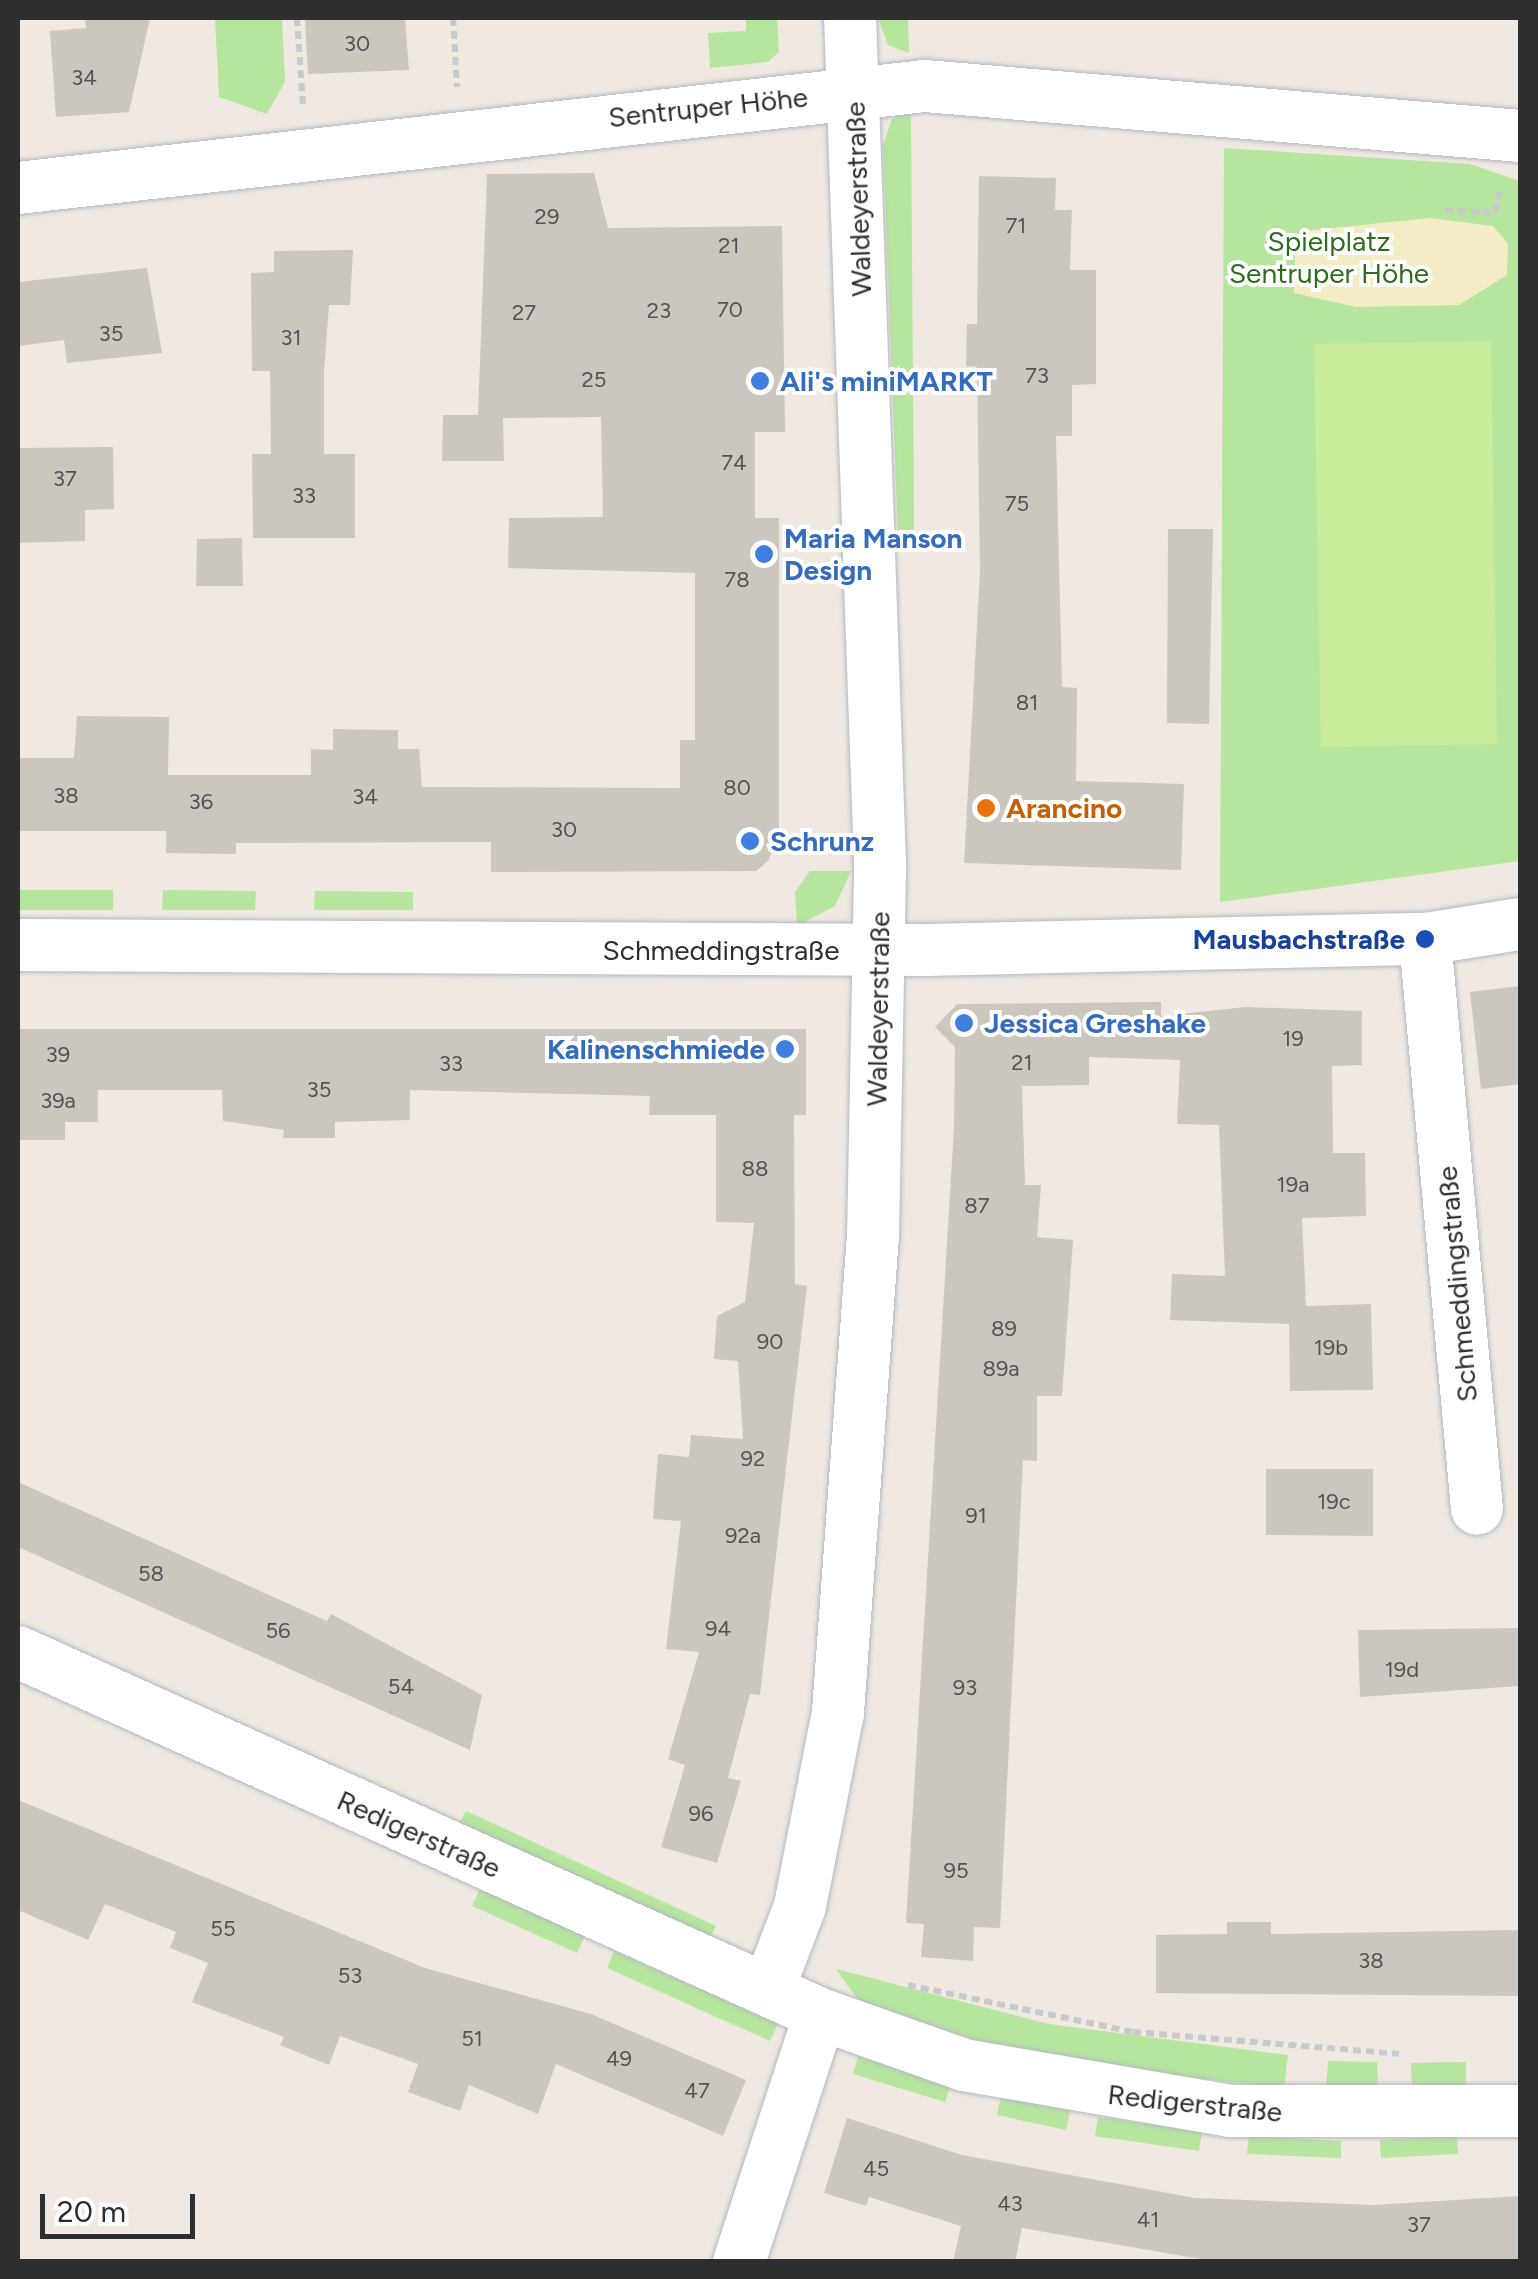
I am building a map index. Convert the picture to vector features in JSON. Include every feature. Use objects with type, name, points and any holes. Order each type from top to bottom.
[{"type":"street","name":"Waldeyerstraße","points":[[768,1990],[800,1906],[838,1712],[873,1238],[879,950],[850,18]]},
{"type":"street","name":"Sentruper Höhe","points":[[18,188],[460,134],[924,86],[1520,136]]},
{"type":"street","name":"Schmeddingstraße","points":[[18,945],[879,950],[1425,938],[1520,924]]},
{"type":"street","name":"Schmeddingstraße","points":[[1425,938],[1477,1509]]},
{"type":"street","name":"Redigerstraße","points":[[18,1652],[820,2014],[964,2065],[1137,2101],[1357,2117],[1520,2111]]},
{"type":"street","points":[[739,2262],[820,2014]]},
{"type":"path","points":[[297,18],[306,152]]},
{"type":"path","points":[[453,18],[460,134]]},
{"type":"path","points":[[898,1983],[1133,2032],[1418,2054]]},
{"type":"green space","points":[[215,18],[282,18],[285,82],[267,114],[219,97]]},
{"type":"green space","points":[[746,18],[777,18],[779,52],[768,62],[710,68],[708,33],[746,31]]},
{"type":"green space","points":[[878,18],[908,18],[909,53],[888,45]]},
{"type":"green space","points":[[911,112],[914,533],[898,533],[883,146],[892,119]]},
{"type":"green space","name":"Spielplatz Sentruper Höhe","points":[[1224,148],[1470,164],[1520,181],[1520,861],[1220,902]]},
{"type":"green space","points":[[1491,341],[1497,744],[1321,747],[1314,344]]},
{"type":"green space","points":[[810,871],[851,871],[835,906],[797,926],[795,892]]},
{"type":"green space","points":[[18,890],[113,890],[113,910],[18,910]]},
{"type":"green space","points":[[163,890],[256,891],[255,910],[162,910]]},
{"type":"green space","points":[[315,891],[413,892],[413,910],[314,910]]},
{"type":"green space","points":[[466,1811],[716,1926],[708,1941],[457,1827]]},
{"type":"green space","points":[[480,1889],[585,1936],[577,1953],[472,1906]]},
{"type":"green space","points":[[614,1951],[778,2024],[770,2041],[607,1968]]},
{"type":"green space","points":[[836,1969],[1049,2024],[1288,2055],[1284,2089],[1027,2056],[860,2003]]},
{"type":"green space","points":[[858,2056],[951,2084],[945,2102],[853,2074]]},
{"type":"green space","points":[[1328,2061],[1377,2062],[1378,2092],[1326,2092]]},
{"type":"green space","points":[[1466,2062],[1466,2086],[1412,2088],[1411,2063]]},
{"type":"green space","points":[[1001,2096],[1070,2111],[1066,2130],[997,2115]]},
{"type":"green space","points":[[1098,2117],[1202,2132],[1199,2151],[1095,2136]]},
{"type":"green space","points":[[1249,2136],[1341,2141],[1341,2158],[1247,2154]]},
{"type":"green space","points":[[1457,2136],[1458,2154],[1381,2158],[1380,2140]]},
{"type":"sand","points":[[1430,218],[1493,226],[1508,244],[1507,275],[1459,305],[1356,307],[1294,293],[1295,237],[1303,231]]},
{"type":"building","points":[[85,18],[150,18],[129,112],[56,117],[50,31],[86,28]]},
{"type":"building","points":[[305,18],[405,18],[409,70],[308,74]]},
{"type":"building","points":[[594,173],[608,228],[782,226],[785,432],[755,432],[755,518],[779,518],[779,835],[768,861],[756,871],[491,872],[491,842],[236,843],[236,854],[166,853],[166,831],[20,831],[20,758],[74,758],[77,716],[169,717],[168,775],[311,775],[311,749],[333,750],[333,729],[398,730],[398,749],[419,749],[422,787],[680,788],[680,740],[695,740],[695,573],[508,568],[509,518],[603,517],[601,417],[503,418],[504,461],[442,461],[443,415],[478,415],[487,174]]},
{"type":"building","points":[[979,176],[1056,178],[1055,210],[1072,210],[1070,270],[1096,270],[1096,384],[1072,385],[1072,436],[1056,436],[1062,687],[1077,688],[1076,781],[1184,784],[1181,870],[964,863],[980,571],[977,367],[966,366],[967,324],[977,324]]},
{"type":"building","points":[[353,250],[350,305],[329,305],[324,454],[355,454],[355,538],[253,538],[252,454],[271,454],[270,371],[252,371],[251,273],[274,272],[274,251]]},
{"type":"building","points":[[147,268],[162,353],[67,363],[64,340],[18,346],[18,282]]},
{"type":"building","points":[[113,447],[114,509],[85,510],[85,541],[18,543],[18,448]]},
{"type":"building","points":[[1168,529],[1213,529],[1209,724],[1167,723]]},
{"type":"building","points":[[242,538],[243,586],[196,586],[197,539]]},
{"type":"building","points":[[1520,986],[1520,1084],[1481,1089],[1470,992]]},
{"type":"building","points":[[1161,1002],[1161,1016],[1246,1007],[1362,1011],[1362,1065],[1332,1066],[1333,1153],[1365,1153],[1366,1216],[1302,1218],[1306,1306],[1371,1304],[1373,1390],[1290,1391],[1289,1324],[1170,1320],[1172,1274],[1225,1276],[1219,1125],[1177,1124],[1180,1060],[1089,1057],[1089,1085],[1022,1086],[1025,1185],[1041,1185],[1037,1237],[1073,1240],[1062,1396],[1037,1396],[1037,1461],[1023,1460],[1000,1928],[974,1927],[973,1961],[921,1957],[924,1924],[906,1923],[954,1127],[955,1047],[935,1027],[957,1004]]},
{"type":"building","points":[[18,1029],[806,1029],[806,1115],[794,1115],[795,1284],[807,1286],[760,1695],[750,1694],[728,1778],[741,1781],[717,1863],[661,1847],[685,1765],[668,1759],[699,1652],[666,1649],[681,1521],[653,1519],[658,1454],[689,1457],[691,1435],[743,1439],[738,1361],[714,1359],[717,1316],[745,1302],[754,1223],[716,1222],[716,1115],[649,1115],[650,1096],[410,1090],[410,1120],[335,1122],[335,1138],[283,1138],[284,1130],[223,1121],[222,1090],[98,1090],[98,1122],[65,1122],[65,1140],[18,1140]]},
{"type":"building","points":[[1266,1469],[1373,1469],[1373,1536],[1266,1535]]},
{"type":"building","points":[[18,1482],[327,1621],[331,1614],[482,1695],[470,1750],[18,1547]]},
{"type":"building","points":[[1520,1628],[1520,1686],[1360,1697],[1358,1630]]},
{"type":"building","points":[[18,1800],[425,1968],[591,2014],[746,2080],[723,2136],[556,2064],[538,2114],[469,2085],[460,2111],[408,2092],[418,2064],[340,2036],[329,2065],[280,2045],[284,2037],[192,2002],[208,1963],[170,1948],[176,1932],[105,1904],[88,1940],[18,1910]]},
{"type":"building","points":[[1227,1922],[1271,1922],[1271,1934],[1520,1930],[1520,1996],[1156,1993],[1156,1935],[1227,1934]]},
{"type":"building","points":[[847,2118],[962,2155],[1195,2198],[1374,2205],[1520,2196],[1520,2262],[1217,2262],[1022,2228],[1015,2262],[953,2262],[961,2226],[869,2197],[866,2206],[824,2193]]},
{"type":"place","name":"Ali's miniMARKT","points":[[760,381]]},
{"type":"place","name":"Maria Manson Design","points":[[764,554]]},
{"type":"place","name":"Arancino","points":[[986,808]]},
{"type":"place","name":"Schrunz","points":[[750,841]]},
{"type":"place","name":"Mausbachstraße","points":[[1425,939]]},
{"type":"place","name":"Jessica Greshake","points":[[964,1023]]},
{"type":"place","name":"Kalinenschmiede","points":[[785,1049]]}]
